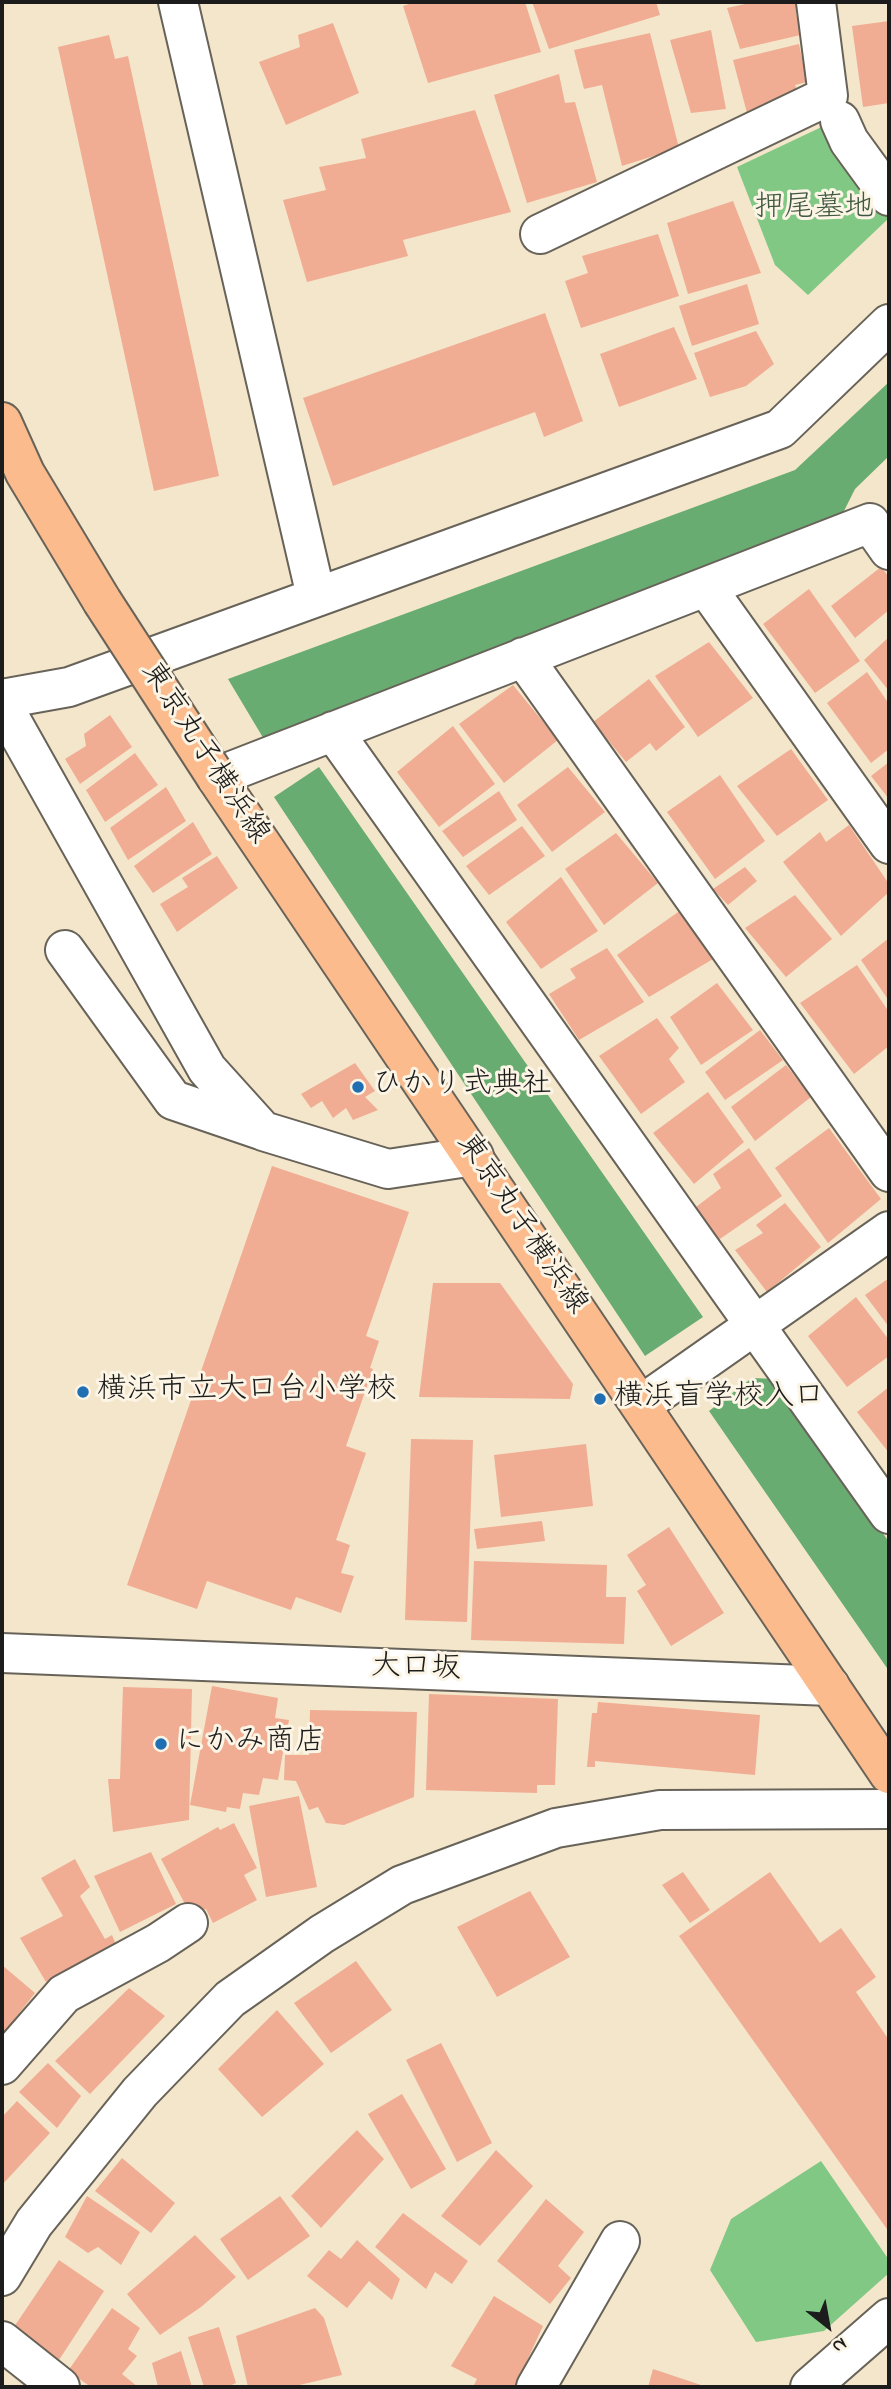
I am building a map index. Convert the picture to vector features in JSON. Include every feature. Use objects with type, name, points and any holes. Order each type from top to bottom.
[{"type":"main road","name":"東京丸子横浜線","points":[[2,422],[25,473],[102,601],[216,777],[889,1774]]},
{"type":"street","points":[[178,2],[316,596]]},
{"type":"street","points":[[540,234],[828,96],[816,2]]},
{"type":"street","points":[[840,121],[849,141],[889,196]]},
{"type":"street","points":[[264,1131],[207,1069],[2,702],[69,687],[780,429],[889,324]]},
{"type":"street","points":[[216,777],[870,523],[889,550]]},
{"type":"street","points":[[705,587],[889,844]]},
{"type":"street","points":[[523,657],[889,1172]]},
{"type":"street","points":[[333,732],[889,1514]]},
{"type":"street","points":[[65,950],[173,1100],[388,1169],[474,1156]]},
{"type":"street","points":[[642,1405],[889,1231]]},
{"type":"street","name":"大口坂","points":[[2,1653],[830,1686]]},
{"type":"street","points":[[2,2276],[34,2222],[140,2092],[230,1999],[322,1934],[402,1885],[556,1828],[660,1810],[889,1809]]},
{"type":"street","points":[[2,2065],[64,1994],[158,1943],[188,1923]]},
{"type":"street","points":[[536,2387],[620,2241]]},
{"type":"street","points":[[824,2381],[889,2318]]},
{"type":"street","points":[[2,2341],[60,2387]]},
{"type":"green space","name":"押尾墓地","points":[[830,123],[889,218],[808,295],[775,265],[737,167]]},
{"type":"green space","points":[[889,382],[889,456],[855,489],[838,523],[265,741],[228,679],[795,470]]},
{"type":"green space","points":[[319,767],[703,1317],[645,1356],[274,797]]},
{"type":"green space","points":[[752,1378],[776,1379],[889,1542],[889,1671],[709,1411]]},
{"type":"green space","points":[[821,2161],[889,2260],[889,2273],[824,2331],[756,2342],[710,2270],[731,2219]]},
{"type":"building","points":[[415,2],[525,2],[541,52],[428,83],[403,6]]},
{"type":"building","points":[[532,2],[656,2],[660,15],[549,49]]},
{"type":"building","points":[[754,2],[804,2],[806,7],[796,14],[805,34],[740,49],[727,8]]},
{"type":"building","points":[[889,21],[889,103],[863,107],[852,26]]},
{"type":"building","points":[[333,23],[359,93],[286,125],[259,62],[300,47],[298,35]]},
{"type":"building","points":[[711,30],[726,109],[691,113],[670,40]]},
{"type":"building","points":[[650,33],[679,148],[622,166],[602,85],[584,89],[574,50]]},
{"type":"building","points":[[109,35],[115,59],[128,56],[219,476],[154,491],[58,47]]},
{"type":"building","points":[[799,44],[807,82],[795,85],[798,92],[747,113],[733,60]]},
{"type":"building","points":[[559,74],[565,103],[575,102],[597,182],[527,203],[494,95]]},
{"type":"building","points":[[475,110],[511,212],[403,240],[408,256],[307,282],[283,200],[326,190],[319,167],[366,158],[361,139]]},
{"type":"building","points":[[733,201],[761,273],[688,294],[667,223]]},
{"type":"building","points":[[658,234],[679,296],[581,328],[565,281],[588,273],[582,256]]},
{"type":"building","points":[[747,284],[759,324],[692,346],[679,306]]},
{"type":"building","points":[[545,313],[583,421],[544,437],[535,412],[333,486],[303,398]]},
{"type":"building","points":[[674,327],[697,379],[619,407],[600,354]]},
{"type":"building","points":[[756,331],[774,364],[746,386],[710,397],[694,353]]},
{"type":"building","points":[[881,567],[889,577],[889,610],[855,638],[831,606]]},
{"type":"building","points":[[809,589],[860,661],[815,693],[763,624]]},
{"type":"building","points":[[889,637],[889,691],[864,660]]},
{"type":"building","points":[[709,642],[753,698],[698,737],[655,676]]},
{"type":"building","points":[[867,672],[889,704],[889,749],[871,763],[827,703]]},
{"type":"building","points":[[649,679],[685,727],[656,751],[650,743],[626,762],[593,722]]},
{"type":"building","points":[[513,685],[558,740],[504,783],[459,724]]},
{"type":"building","points":[[110,715],[132,747],[80,784],[65,759],[86,746],[84,734]]},
{"type":"building","points":[[453,726],[495,784],[439,827],[397,772]]},
{"type":"building","points":[[791,749],[828,800],[777,836],[737,786]]},
{"type":"building","points":[[135,753],[158,785],[105,822],[86,790]]},
{"type":"building","points":[[889,762],[889,799],[871,776]]},
{"type":"building","points":[[568,767],[605,812],[552,852],[517,805]]},
{"type":"building","points":[[720,775],[765,841],[715,879],[667,812]]},
{"type":"building","points":[[166,787],[186,821],[128,860],[110,828]]},
{"type":"building","points":[[499,791],[517,820],[463,857],[442,831]]},
{"type":"building","points":[[193,822],[212,854],[153,893],[134,866]]},
{"type":"building","points":[[849,825],[889,884],[889,892],[841,936],[783,862],[820,832],[826,842]]},
{"type":"building","points":[[522,826],[545,856],[489,895],[466,866]]},
{"type":"building","points":[[616,833],[658,883],[604,925],[565,869]]},
{"type":"building","points":[[217,856],[238,888],[177,932],[160,904],[188,887],[182,878]]},
{"type":"building","points":[[745,867],[757,881],[728,905],[713,889]]},
{"type":"building","points":[[561,877],[598,931],[541,969],[506,922]]},
{"type":"building","points":[[795,895],[832,939],[786,977],[745,928]]},
{"type":"building","points":[[681,910],[713,959],[649,997],[617,955]]},
{"type":"building","points":[[889,938],[889,1001],[861,960]]},
{"type":"building","points":[[607,948],[644,1002],[579,1040],[549,994],[576,978],[570,969]]},
{"type":"building","points":[[857,965],[889,1012],[889,1046],[854,1074],[800,1003]]},
{"type":"building","points":[[717,983],[753,1030],[701,1065],[670,1017]]},
{"type":"building","points":[[657,1018],[679,1048],[669,1059],[685,1082],[641,1114],[599,1056]]},
{"type":"building","points":[[760,1030],[783,1060],[725,1100],[705,1072]]},
{"type":"building","points":[[355,1063],[375,1091],[365,1097],[378,1110],[353,1120],[346,1108],[333,1118],[322,1101],[311,1108],[301,1094]]},
{"type":"building","points":[[786,1065],[811,1097],[755,1141],[731,1107]]},
{"type":"building","points":[[708,1092],[744,1142],[694,1184],[653,1133]]},
{"type":"building","points":[[829,1128],[881,1199],[828,1243],[775,1168]]},
{"type":"building","points":[[749,1148],[782,1196],[717,1241],[692,1210],[721,1188],[713,1174]]},
{"type":"building","points":[[272,1166],[409,1212],[366,1336],[379,1341],[370,1368],[373,1369],[346,1446],[366,1453],[336,1540],[350,1545],[341,1573],[354,1576],[341,1613],[296,1597],[291,1610],[207,1581],[197,1609],[127,1585]]},
{"type":"building","points":[[785,1203],[821,1247],[767,1292],[735,1250],[763,1233],[756,1225]]},
{"type":"building","points":[[889,1278],[889,1327],[865,1295]]},
{"type":"building","points":[[433,1283],[500,1283],[573,1384],[570,1399],[419,1397]]},
{"type":"building","points":[[856,1297],[889,1340],[889,1356],[847,1387],[808,1336]]},
{"type":"building","points":[[889,1387],[889,1453],[857,1412]]},
{"type":"building","points":[[411,1439],[473,1440],[467,1622],[405,1620]]},
{"type":"building","points":[[586,1444],[593,1506],[501,1517],[494,1455]]},
{"type":"building","points":[[542,1521],[545,1541],[477,1549],[474,1529]]},
{"type":"building","points":[[669,1527],[724,1613],[671,1646],[637,1591],[646,1585],[627,1555]]},
{"type":"building","points":[[474,1561],[607,1565],[606,1597],[626,1597],[624,1644],[471,1640]]},
{"type":"building","points":[[212,1686],[278,1698],[275,1718],[289,1720],[278,1780],[263,1778],[259,1795],[243,1793],[240,1809],[227,1807],[226,1812],[190,1805]]},
{"type":"building","points":[[123,1687],[192,1689],[189,1820],[113,1832],[108,1779],[120,1779]]},
{"type":"building","points":[[429,1694],[558,1699],[555,1785],[537,1785],[537,1793],[426,1790]]},
{"type":"building","points":[[598,1702],[760,1715],[755,1775],[595,1761],[595,1767],[587,1767],[592,1713],[597,1713]]},
{"type":"building","points":[[310,1710],[417,1712],[414,1797],[344,1825],[326,1823],[318,1807],[309,1810],[296,1781],[284,1780],[285,1755],[309,1755]]},
{"type":"building","points":[[299,1796],[317,1887],[266,1897],[249,1806]]},
{"type":"building","points":[[234,1823],[257,1868],[244,1875],[257,1900],[213,1923],[206,1909],[192,1917],[161,1859],[218,1827],[220,1830]]},
{"type":"building","points":[[151,1852],[176,1904],[120,1932],[94,1876]]},
{"type":"building","points":[[75,1859],[90,1887],[80,1896],[105,1939],[112,1935],[117,1947],[46,1982],[20,1938],[63,1916],[41,1878]]},
{"type":"building","points":[[683,1872],[710,1910],[690,1923],[662,1885]]},
{"type":"building","points":[[770,1872],[820,1943],[841,1928],[876,1977],[856,1992],[889,2040],[889,2232],[679,1936]]},
{"type":"building","points":[[530,1891],[570,1957],[497,1997],[457,1927]]},
{"type":"building","points":[[356,1961],[392,2010],[331,2053],[294,2003]]},
{"type":"building","points":[[2,1965],[35,1993],[2,2035]]},
{"type":"building","points":[[129,1988],[165,2016],[90,2094],[55,2061]]},
{"type":"building","points":[[277,2010],[324,2064],[262,2117],[218,2069]]},
{"type":"building","points":[[441,2043],[492,2143],[457,2162],[406,2060]]},
{"type":"building","points":[[48,2063],[81,2096],[57,2128],[19,2092]]},
{"type":"building","points":[[402,2094],[446,2169],[411,2189],[368,2114]]},
{"type":"building","points":[[17,2101],[50,2133],[2,2185],[2,2117]]},
{"type":"building","points":[[357,2130],[384,2159],[321,2228],[291,2196]]},
{"type":"building","points":[[496,2150],[533,2186],[480,2246],[441,2216]]},
{"type":"building","points":[[122,2158],[175,2203],[151,2233],[95,2191]]},
{"type":"building","points":[[87,2196],[140,2232],[121,2265],[98,2247],[88,2253],[65,2237]]},
{"type":"building","points":[[280,2196],[310,2236],[248,2280],[220,2239]]},
{"type":"building","points":[[546,2199],[584,2232],[558,2266],[571,2278],[550,2304],[497,2261]]},
{"type":"building","points":[[403,2213],[468,2261],[452,2284],[435,2272],[426,2289],[375,2247]]},
{"type":"building","points":[[195,2235],[236,2277],[201,2307],[160,2335],[127,2294]]},
{"type":"building","points":[[357,2240],[400,2279],[392,2300],[369,2281],[347,2308],[307,2276],[329,2250],[341,2259]]},
{"type":"building","points":[[59,2260],[104,2291],[59,2360],[14,2327]]},
{"type":"building","points":[[494,2296],[543,2326],[519,2378],[525,2387],[473,2387],[477,2379],[451,2366]]},
{"type":"building","points":[[112,2308],[140,2328],[128,2349],[137,2356],[122,2374],[138,2387],[91,2387],[68,2371]]},
{"type":"building","points":[[315,2308],[324,2318],[342,2375],[291,2387],[248,2387],[236,2336]]},
{"type":"building","points":[[219,2327],[236,2383],[227,2387],[204,2387],[188,2337]]},
{"type":"building","points":[[181,2351],[192,2387],[158,2387],[152,2363]]},
{"type":"building","points":[[653,2369],[707,2387],[648,2387]]},
{"type":"place","name":"ひかり式典社","points":[[358,1087]]},
{"type":"place","name":"横浜市立大口台小学校","points":[[83,1392]]},
{"type":"place","name":"横浜盲学校入口","points":[[600,1399]]},
{"type":"place","name":"にかみ商店","points":[[161,1744]]}]
